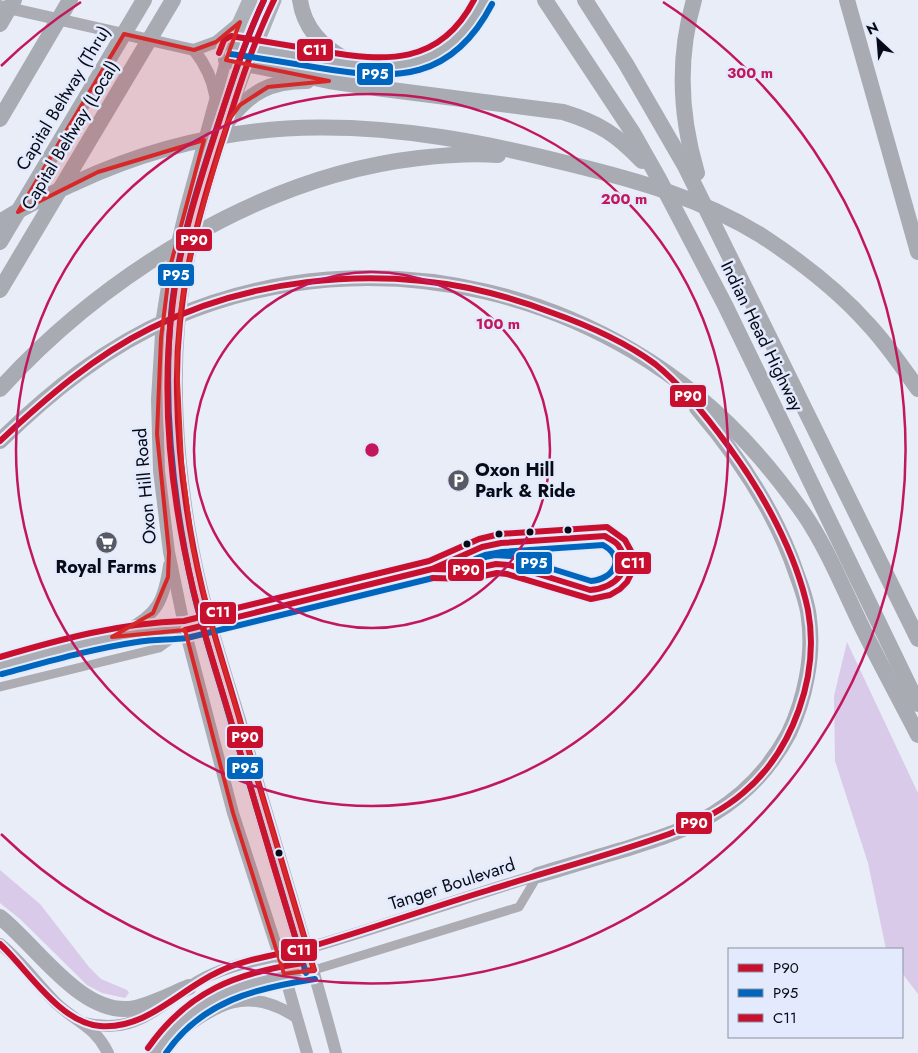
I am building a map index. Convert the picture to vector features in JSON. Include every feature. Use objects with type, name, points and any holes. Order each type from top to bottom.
[{"type":"highway","points":[[0,24],[14,0]]},
{"type":"highway","points":[[0,120],[70,0]]},
{"type":"highway","name":"Capital Beltway (Thru)","points":[[0,242],[144,0]]},
{"type":"highway","name":"Capital Beltway (Local)","points":[[0,290],[174,0]]},
{"type":"highway","points":[[300,0],[305,19],[314,35],[340,56],[365,66]]},
{"type":"highway","points":[[229,52],[251,56],[365,66],[391,67],[403,65],[434,55],[452,43],[467,28],[484,0]]},
{"type":"highway","name":"Indian Head Highway","points":[[546,0],[628,126],[659,179],[724,305],[918,704]]},
{"type":"highway","name":"Indian Head Highway","points":[[585,0],[657,116],[685,166],[918,639]]},
{"type":"highway","points":[[694,0],[684,47],[682,76],[683,110],[688,143],[709,216]]},
{"type":"highway","points":[[847,0],[918,252]]},
{"type":"highway","points":[[251,56],[329,81]]},
{"type":"highway","points":[[228,121],[240,105],[255,93],[268,87],[303,81],[329,81],[564,112],[588,119],[608,130],[622,140],[659,179]]},
{"type":"highway","points":[[0,222],[48,195],[98,172],[143,155],[223,135],[268,129],[361,127],[408,131],[464,140],[554,160],[664,189],[710,208],[760,235],[795,259],[836,292],[868,323],[918,389]]},
{"type":"highway","points":[[0,389],[19,368],[63,328],[109,290],[222,220],[300,185],[347,170],[403,160],[448,155],[488,154],[554,160]]},
{"type":"highway","points":[[0,441],[34,407],[65,382],[140,334],[173,318],[210,304],[256,291],[302,283],[372,278],[428,281],[462,286],[501,294],[540,306],[622,343],[658,366],[701,400],[756,452],[805,515],[918,735]]},
{"type":"highway","points":[[538,875],[657,839],[690,827],[714,814],[737,798],[758,779],[780,750],[794,721],[804,692],[810,655],[809,619],[790,554],[777,524],[741,462],[695,405],[658,366]]},
{"type":"highway","points":[[0,917],[14,928],[75,989],[91,1001],[107,1007],[120,1009],[135,1008],[189,987]]},
{"type":"main road","name":"Oxon Hill Road","points":[[250,0],[229,52],[170,267],[162,318],[157,434],[159,471],[170,552],[185,630],[233,813],[279,955],[307,1053]]},
{"type":"main road","points":[[274,0],[251,56],[228,121],[206,192],[186,272],[179,326],[177,361],[179,424],[185,494],[193,548],[211,622],[314,970],[336,1053]]},
{"type":"main road","points":[[0,6],[194,50],[216,42],[240,22]]},
{"type":"main road","points":[[194,50],[207,68],[216,98]]},
{"type":"main road","points":[[112,637],[135,626],[153,613],[162,596],[168,577],[170,552]]},
{"type":"main road","points":[[0,666],[112,637],[154,630],[185,630],[211,622]]},
{"type":"main road","name":"Tanger Boulevard","points":[[84,1023],[98,1026],[117,1026],[130,1022],[145,1017],[161,1008],[189,987],[223,969],[256,959],[307,948],[538,875]]},
{"type":"main road","points":[[0,944],[56,1002],[69,1014],[84,1023],[102,1041],[108,1053]]},
{"type":"main road","points":[[157,1049],[180,1020],[206,1002],[233,988],[255,980],[314,970]]},
{"type":"main road","points":[[157,1049],[203,1015],[237,1001],[267,1001],[296,1016]]},
{"type":"street","points":[[0,687],[159,648],[185,630]]},
{"type":"street","name":"Tanger Boulevard","points":[[314,970],[519,907],[538,875]]},
{"type":"highlighted area","points":[[240,22],[226,60],[329,81],[268,87],[240,105],[228,121],[195,234],[181,307],[177,361],[182,464],[193,548],[211,623],[314,970],[284,974],[233,813],[185,630],[112,637],[153,613],[168,577],[169,552],[157,434],[161,338],[170,267],[204,140],[98,172],[18,212],[124,34],[194,50],[216,42]]},
{"type":"shaded area","points":[[847,642],[918,793],[918,994],[903,974],[903,948],[886,948],[868,863],[835,761],[834,696]]},
{"type":"shaded area","points":[[0,870],[40,904],[89,967],[101,979],[127,990],[129,993],[125,998],[102,993],[87,985],[20,919],[0,903]]},
{"type":"transit line","name":"P95","points":[[264,0],[226,99],[184,238],[172,304],[169,340],[169,411],[174,483],[193,590],[306,973]]},
{"type":"transit line","name":"C11","points":[[148,1048],[163,1028],[180,1012],[215,988],[256,972],[303,963],[194,593],[179,521],[170,448],[168,411],[169,338],[176,279],[185,236],[232,81],[264,0]]},
{"type":"transit line","name":"P90","points":[[274,0],[259,32],[241,82],[205,197],[189,261],[180,325],[177,393],[184,491],[202,588],[314,970],[304,971]]},
{"type":"transit line","name":"C11","points":[[219,53],[224,40],[231,36],[345,55],[389,57],[409,54],[428,48],[445,37],[460,22],[474,0]]},
{"type":"transit line","name":"P95","points":[[230,54],[348,72],[397,74],[420,70],[440,62],[459,48],[476,29],[492,4]]},
{"type":"transit line","name":"P90","points":[[0,441],[71,379],[110,351],[151,328],[188,312],[226,299],[266,289],[307,282],[348,279],[389,279],[429,282],[479,290],[510,298],[578,322],[605,334],[655,364],[674,382],[694,403],[742,465],[777,524],[803,589],[811,635],[810,660],[799,710],[789,734],[776,756],[761,776],[735,800],[708,817],[669,834],[323,943],[244,962],[218,972],[147,1015],[117,1026],[100,1026],[85,1023],[71,1016],[46,994],[0,944]]},
{"type":"transit line","name":"C11","points":[[0,657],[91,633],[160,622],[184,621],[429,561],[479,539],[500,534],[607,527],[625,540],[631,551],[633,562],[631,574],[627,582],[620,589],[610,595],[591,599],[507,574],[497,573],[469,579],[433,578]]},
{"type":"transit line","name":"P90","points":[[605,536],[618,545],[625,562],[620,576],[607,586],[599,589],[590,590],[509,565],[496,564],[468,570],[432,569],[482,547],[501,543],[605,536]]},
{"type":"transit line","name":"P95","points":[[603,545],[614,556],[614,567],[606,576],[591,581],[511,556],[495,555],[475,559],[502,552],[603,545]]},
{"type":"transit line","name":"P90","points":[[185,630],[432,569]]},
{"type":"transit line","name":"P95","points":[[2,674],[103,648],[150,640],[187,638],[433,578]]},
{"type":"transit line","name":"P95","points":[[166,1053],[180,1035],[213,1009],[251,993],[315,979]]},
{"type":"place","name":"Oxon Hill Park & Ride","points":[[459,480]]},
{"type":"place","name":"Royal Farms","points":[[106,542]]}]
